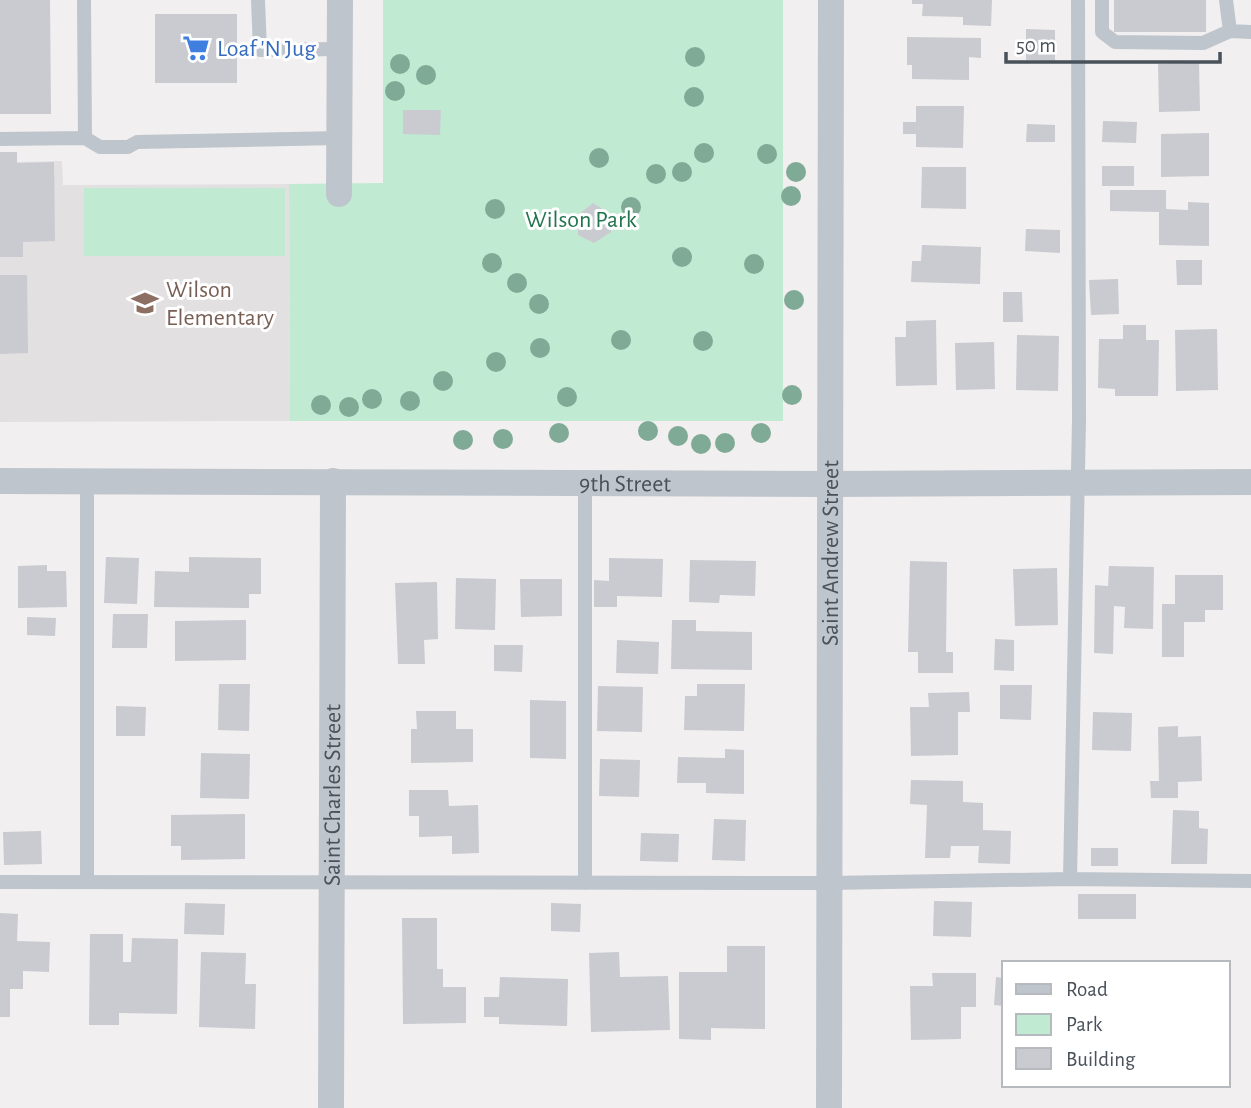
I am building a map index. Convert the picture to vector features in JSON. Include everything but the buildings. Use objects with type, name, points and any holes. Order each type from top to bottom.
[{"type":"street","points":[[339,194],[340,0]]},
{"type":"street","name":"Saint Andrew Street","points":[[829,1108],[831,0]]},
{"type":"street","name":"9th Street","points":[[0,481],[830,484],[1251,482]]},
{"type":"street","name":"Saint Charles Street","points":[[331,1108],[333,481]]},
{"type":"lane","points":[[84,0],[85,138]]},
{"type":"lane","points":[[258,0],[260,50],[340,49]]},
{"type":"lane","points":[[1070,879],[1079,420],[1079,0]]},
{"type":"lane","points":[[1102,0],[1102,32],[1115,42],[1203,43],[1230,31],[1251,32]]},
{"type":"lane","points":[[1226,0],[1230,31]]},
{"type":"lane","points":[[0,139],[85,138],[100,147],[128,147],[137,142],[340,138]]},
{"type":"lane","points":[[87,480],[87,882]]},
{"type":"lane","points":[[585,482],[585,883]]},
{"type":"lane","points":[[0,882],[831,883],[1070,879],[1251,881]]},
{"type":"shaded area","name":"Wilson Elementary","points":[[0,152],[17,152],[17,162],[62,161],[63,185],[289,184],[290,421],[0,422]]},
{"type":"green space","name":"Wilson Park","points":[[383,0],[783,0],[783,421],[290,421],[289,184],[383,183]]},
{"type":"green space","points":[[84,188],[285,188],[285,256],[84,256]]},
{"type":"place","name":"Loaf 'N Jug","points":[[196,48]]},
{"type":"place","name":"Wilson Elementary","points":[[145,303]]}]
